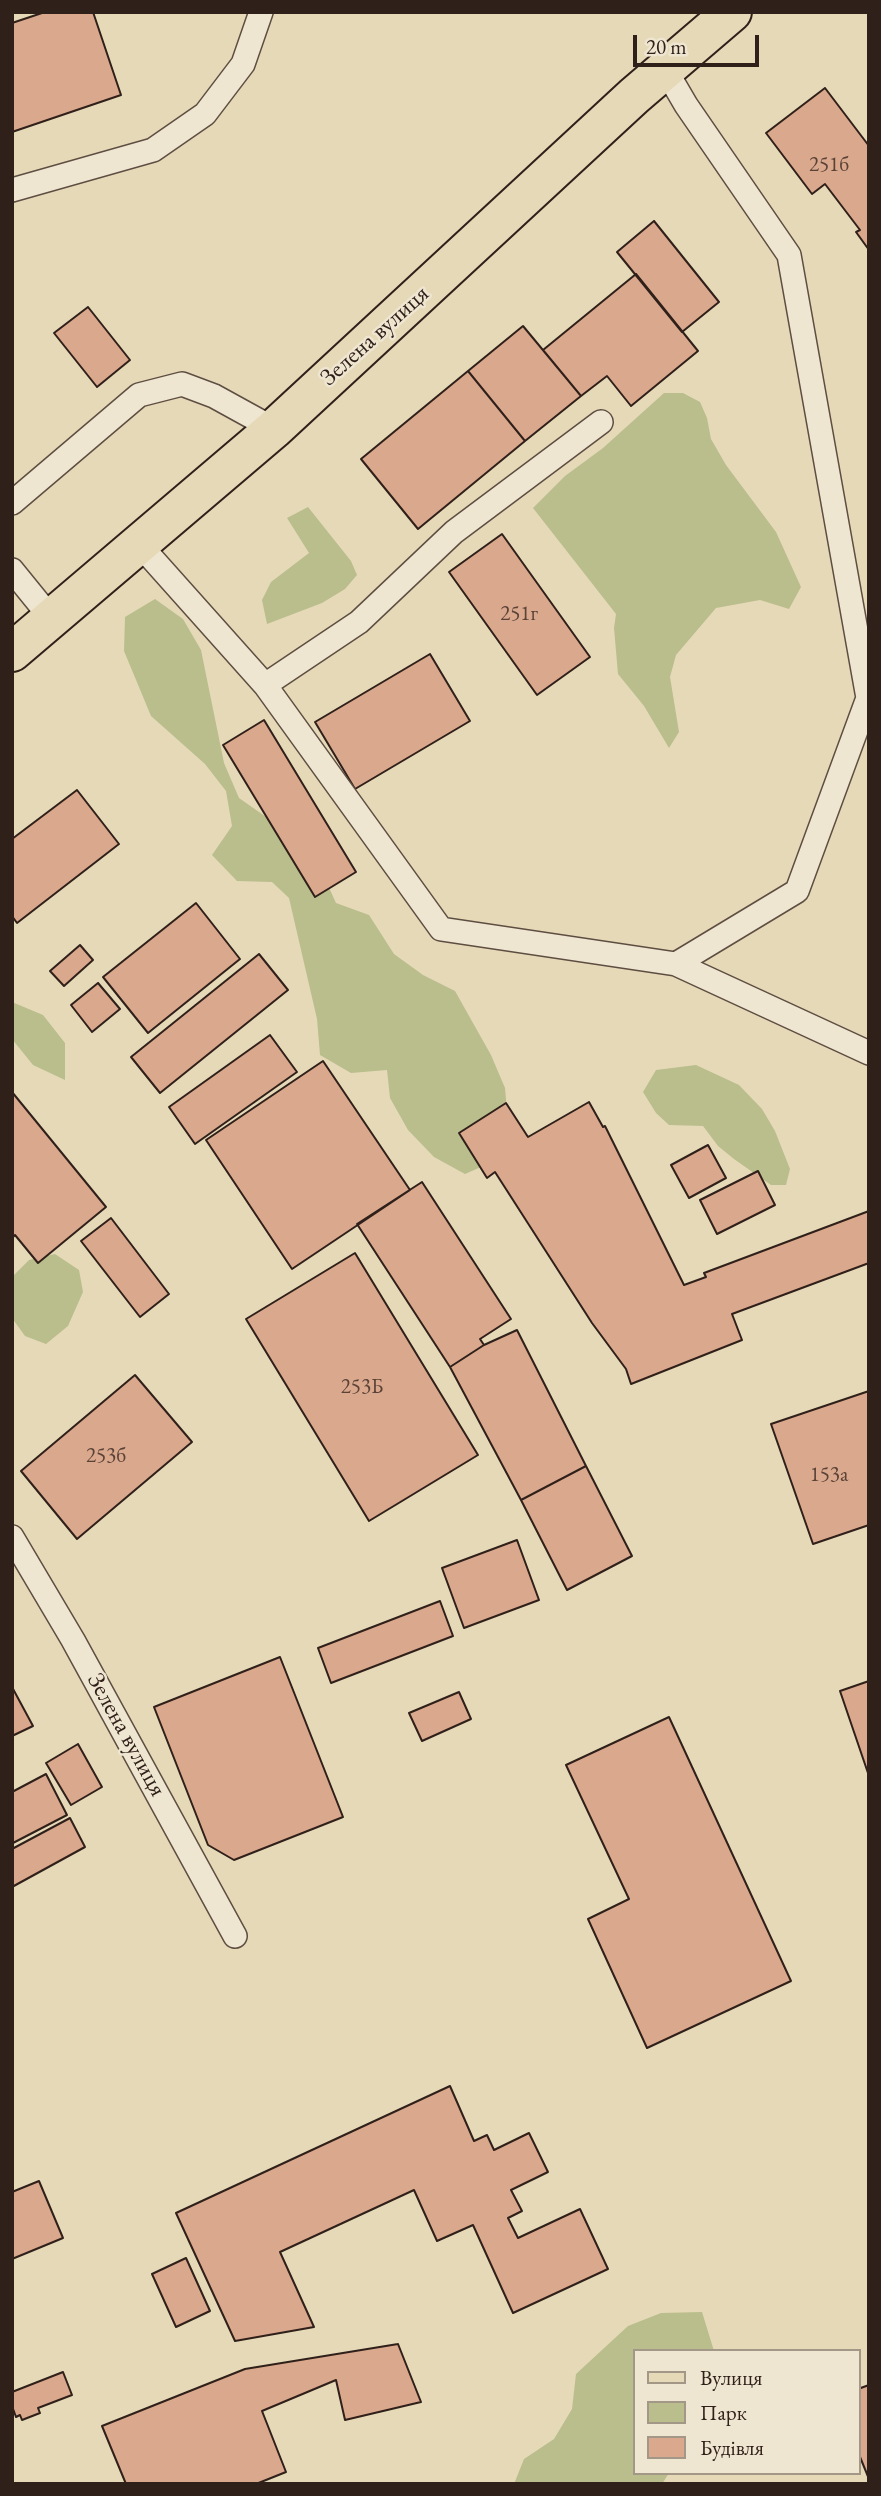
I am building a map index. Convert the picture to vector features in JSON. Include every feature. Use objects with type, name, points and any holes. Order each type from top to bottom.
[{"type":"main road","name":"Зелена вулиця","points":[[12,652],[274,429],[665,69],[732,12]]},
{"type":"lane","points":[[12,190],[153,150],[205,114],[243,64],[261,12]]},
{"type":"lane","points":[[665,69],[789,256],[868,698],[797,891],[676,964]]},
{"type":"lane","points":[[12,503],[139,395],[182,383],[214,396],[274,429]]},
{"type":"lane","points":[[265,685],[359,622],[454,532],[601,422]]},
{"type":"lane","points":[[140,545],[265,685],[441,929],[676,964],[869,1053]]},
{"type":"lane","points":[[13,565],[51,618]]},
{"type":"lane","name":"Зелена вулиця","points":[[12,1537],[73,1640],[235,1936]]},
{"type":"green space","points":[[664,393],[683,393],[700,402],[707,418],[711,439],[726,465],[776,532],[801,587],[789,609],[760,600],[716,608],[676,655],[670,677],[679,732],[669,748],[644,706],[618,674],[614,628],[616,614],[533,508],[565,476],[603,448]]},
{"type":"green space","points":[[308,507],[351,561],[357,575],[345,589],[322,603],[267,624],[262,600],[271,582],[309,553],[287,518]]},
{"type":"green space","points":[[155,599],[183,619],[201,650],[224,763],[239,798],[299,840],[321,870],[336,903],[369,915],[394,954],[423,975],[455,991],[491,1055],[505,1088],[508,1123],[499,1159],[465,1174],[434,1157],[408,1130],[390,1098],[387,1070],[351,1073],[320,1055],[317,1019],[289,898],[272,882],[237,881],[212,855],[232,826],[226,791],[205,764],[151,716],[124,651],[125,617]]},
{"type":"green space","points":[[12,1002],[43,1015],[65,1043],[65,1080],[33,1065],[12,1039]]},
{"type":"green space","points":[[696,1065],[739,1085],[762,1109],[775,1131],[790,1169],[786,1185],[771,1185],[734,1159],[718,1146],[703,1126],[669,1125],[656,1113],[643,1092],[656,1070]]},
{"type":"green space","points":[[55,1254],[79,1270],[83,1292],[68,1326],[46,1344],[25,1336],[12,1318],[12,1277],[29,1260]]},
{"type":"green space","points":[[702,2312],[713,2349],[632,2349],[632,2475],[668,2475],[662,2484],[514,2484],[524,2459],[554,2439],[572,2409],[576,2374],[628,2326],[661,2313]]},
{"type":"building","points":[[45,12],[93,12],[121,95],[12,132],[12,23]]},
{"type":"building","points":[[825,88],[869,146],[869,250],[856,232],[860,230],[825,184],[812,194],[766,133]]},
{"type":"building","points":[[654,221],[719,302],[682,332],[617,252]]},
{"type":"building","points":[[636,274],[698,351],[631,406],[607,376],[581,396],[543,350]]},
{"type":"building","points":[[88,307],[130,360],[97,387],[54,333]]},
{"type":"building","points":[[523,326],[581,396],[525,441],[468,371]]},
{"type":"building","points":[[468,371],[525,441],[418,529],[361,459]]},
{"type":"building","points":[[502,534],[590,657],[537,695],[449,572]]},
{"type":"building","points":[[430,654],[470,721],[355,789],[315,722]]},
{"type":"building","points":[[264,720],[356,872],[315,897],[223,745]]},
{"type":"building","points":[[77,790],[119,844],[17,923],[12,916],[12,839]]},
{"type":"building","points":[[196,903],[240,959],[148,1033],[103,977]]},
{"type":"building","points":[[80,945],[93,960],[64,986],[50,971]]},
{"type":"building","points":[[259,954],[288,990],[160,1093],[131,1057]]},
{"type":"building","points":[[98,983],[120,1009],[92,1032],[71,1005]]},
{"type":"building","points":[[270,1035],[297,1072],[195,1144],[169,1107]]},
{"type":"building","points":[[323,1061],[410,1190],[292,1269],[206,1140]]},
{"type":"building","points":[[12,1092],[106,1207],[38,1263],[15,1235],[12,1238]]},
{"type":"building","points":[[589,1102],[603,1127],[605,1126],[684,1285],[706,1277],[704,1273],[869,1211],[869,1263],[732,1314],[742,1340],[631,1384],[626,1369],[592,1323],[495,1172],[487,1178],[459,1133],[506,1103],[528,1137]]},
{"type":"building","points":[[708,1145],[726,1178],[689,1198],[671,1165]]},
{"type":"building","points":[[758,1171],[775,1205],[717,1234],[700,1200]]},
{"type":"building","points":[[422,1182],[511,1319],[480,1339],[484,1345],[450,1367],[357,1224]]},
{"type":"building","points":[[111,1218],[169,1294],[140,1317],[81,1241]]},
{"type":"building","points":[[355,1253],[478,1455],[369,1521],[246,1319]]},
{"type":"building","points":[[517,1330],[586,1466],[521,1500],[450,1367],[484,1345]]},
{"type":"building","points":[[135,1375],[192,1442],[77,1539],[21,1471]]},
{"type":"building","points":[[869,1391],[869,1525],[813,1544],[771,1424]]},
{"type":"building","points":[[586,1466],[632,1556],[567,1590],[521,1500]]},
{"type":"building","points":[[517,1540],[539,1600],[464,1628],[442,1568]]},
{"type":"building","points":[[440,1601],[453,1636],[331,1683],[318,1648]]},
{"type":"building","points":[[280,1657],[343,1817],[234,1860],[208,1845],[154,1707]]},
{"type":"building","points":[[869,1681],[869,1776],[840,1691]]},
{"type":"building","points":[[12,1687],[33,1726],[12,1736]]},
{"type":"building","points":[[459,1692],[471,1719],[422,1741],[409,1713]]},
{"type":"building","points":[[669,1717],[791,1981],[647,2048],[588,1919],[629,1899],[566,1765]]},
{"type":"building","points":[[78,1744],[102,1787],[71,1805],[46,1763]]},
{"type":"building","points":[[46,1774],[67,1815],[13,1843],[12,1792]]},
{"type":"building","points":[[70,1818],[85,1847],[12,1887],[12,1849]]},
{"type":"building","points":[[450,2086],[474,2141],[487,2135],[494,2150],[529,2133],[548,2172],[511,2190],[522,2211],[508,2218],[518,2238],[580,2209],[608,2269],[513,2313],[473,2225],[437,2241],[414,2190],[280,2252],[314,2327],[235,2341],[176,2213]]},
{"type":"building","points":[[39,2181],[63,2238],[12,2259],[12,2192]]},
{"type":"building","points":[[186,2258],[210,2311],[176,2327],[152,2274]]},
{"type":"building","points":[[398,2344],[421,2402],[345,2420],[336,2380],[262,2411],[286,2472],[256,2484],[126,2484],[102,2426],[245,2369]]},
{"type":"building","points":[[63,2372],[72,2395],[38,2408],[40,2413],[22,2420],[20,2415],[16,2417],[12,2406],[12,2392]]},
{"type":"building","points":[[869,2385],[869,2479],[860,2457],[860,2388]]}]
